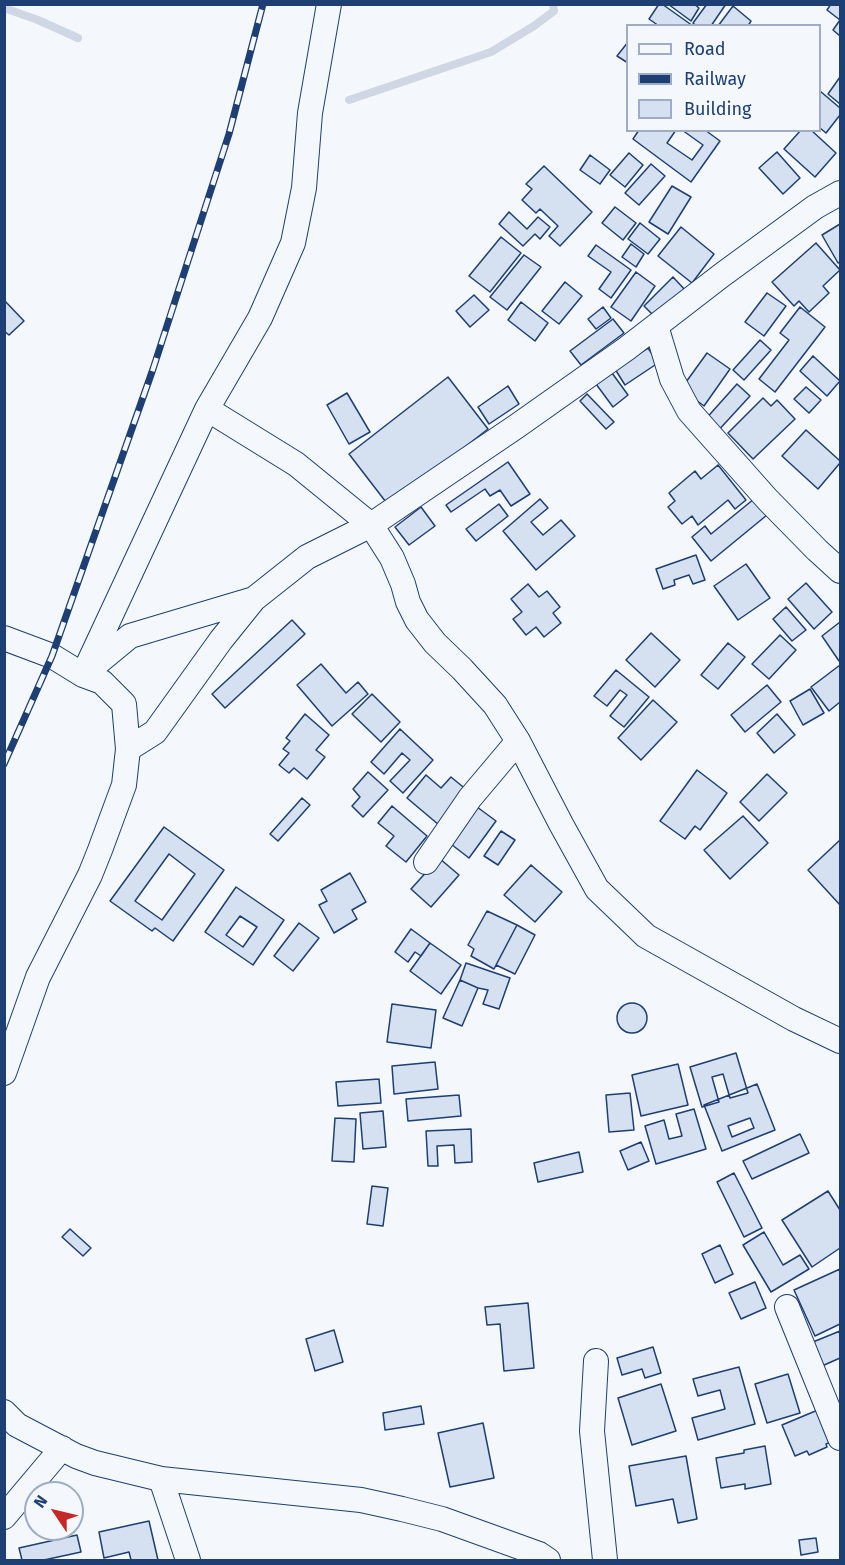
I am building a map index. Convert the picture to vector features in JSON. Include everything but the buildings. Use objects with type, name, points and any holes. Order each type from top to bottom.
[{"type":"street","points":[[83,675],[207,409],[260,318],[293,243],[304,188],[310,113],[329,4]]},
{"type":"street","points":[[128,749],[155,732],[221,640],[254,599],[307,557],[371,525],[517,426],[626,349],[815,207],[840,193]]},
{"type":"street","points":[[656,326],[672,379],[689,411],[767,499],[840,571]]},
{"type":"street","points":[[207,409],[296,464],[371,525],[392,558],[417,620],[435,643],[495,705],[518,741],[597,889],[646,936],[783,1013],[840,1041]]},
{"type":"street","points":[[83,675],[130,636],[254,599]]},
{"type":"street","points":[[4,638],[52,656],[83,675],[102,682],[124,704],[128,749],[124,785],[100,850],[90,875],[38,977],[4,1073]]},
{"type":"street","points":[[426,862],[470,798],[518,741]]},
{"type":"street","points":[[4,1018],[38,977]]},
{"type":"street","points":[[788,1306],[840,1438]]},
{"type":"street","points":[[596,1361],[592,1431],[605,1560]]},
{"type":"street","points":[[4,1412],[17,1425],[76,1456],[95,1463],[161,1479],[372,1502],[442,1519],[544,1557],[562,1560]]},
{"type":"street","points":[[4,1517],[62,1448]]},
{"type":"street","points":[[161,1479],[188,1560]]},
{"type":"waterway","points":[[349,100],[491,52],[554,11],[553,4]]},
{"type":"waterway","points":[[4,8],[78,38]]},
{"type":"railway","points":[[4,764],[52,656],[153,369],[229,134],[263,4]]}]
